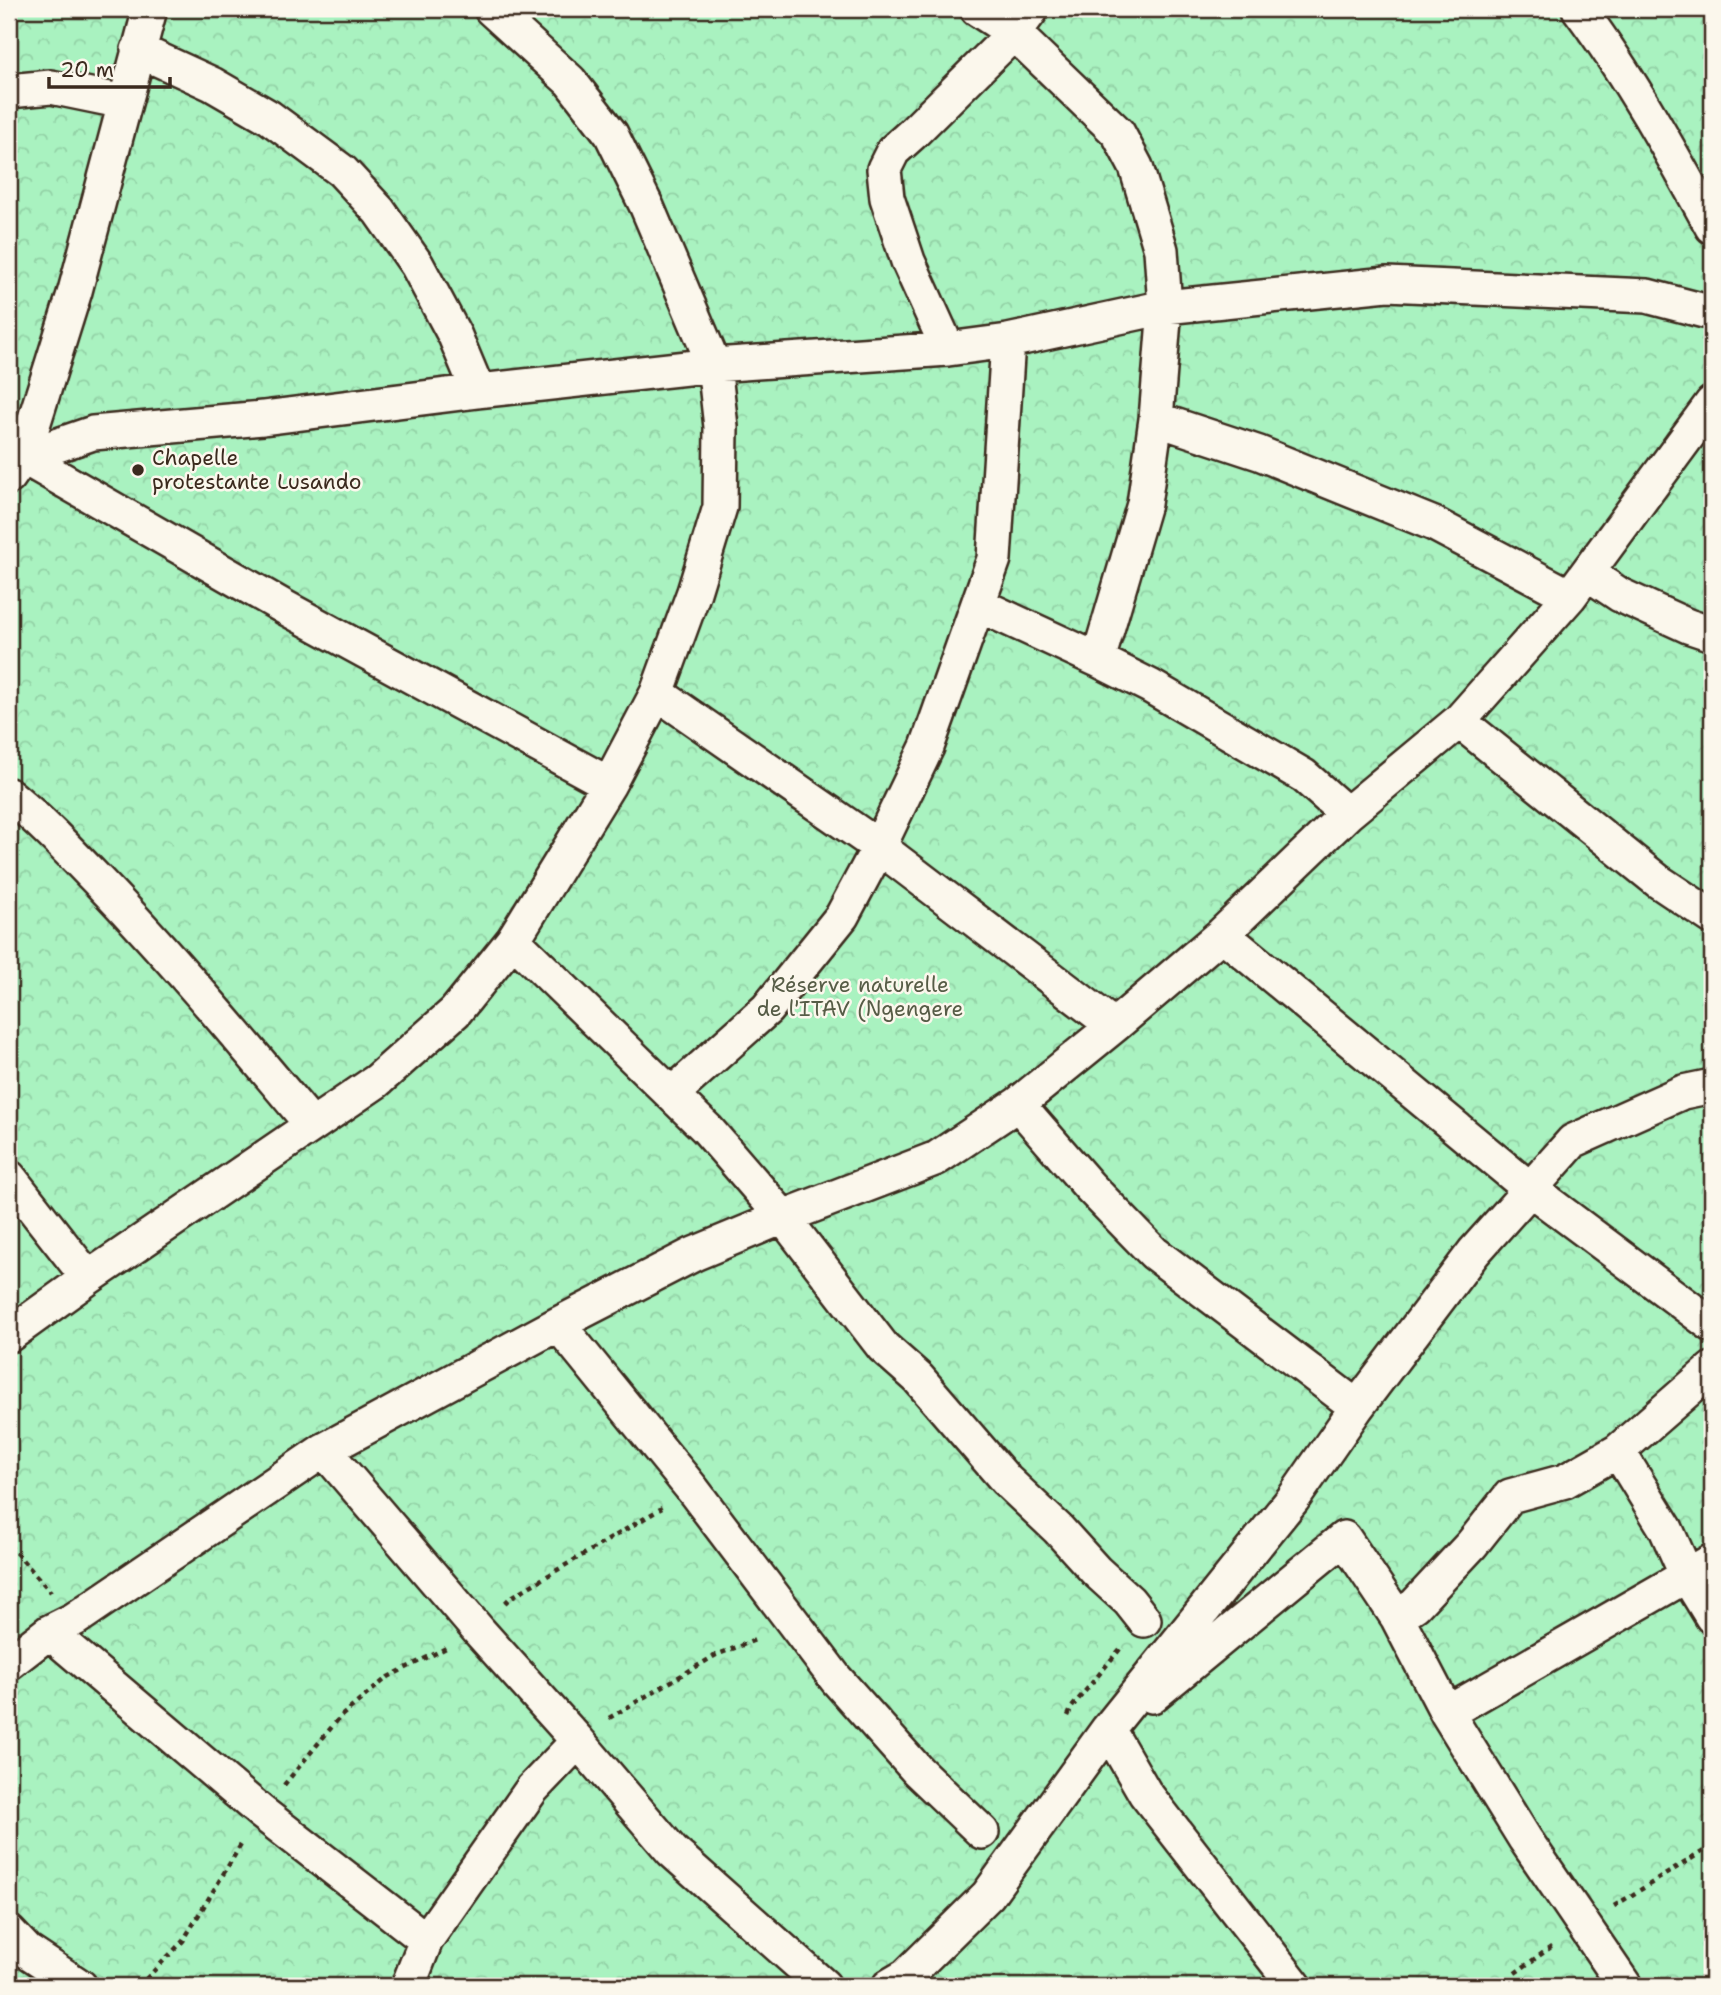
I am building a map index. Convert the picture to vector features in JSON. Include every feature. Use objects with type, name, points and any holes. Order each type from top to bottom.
[{"type":"street","points":[[14,458],[75,291],[150,9]]},
{"type":"street","points":[[9,1335],[377,1081],[455,1012],[513,940],[609,784],[657,693],[694,592],[720,507],[721,427],[714,365],[647,207],[611,134],[570,81],[491,9]]},
{"type":"street","points":[[977,9],[1023,21],[1118,133],[1136,167],[1161,250],[1165,307],[1156,419],[1144,504],[1098,660]]},
{"type":"street","points":[[1579,9],[1611,52],[1712,227]]},
{"type":"street","points":[[948,349],[908,261],[887,198],[884,169],[892,151],[1023,21]]},
{"type":"street","points":[[138,50],[212,84],[269,117],[342,172],[379,211],[418,265],[455,335],[478,391]]},
{"type":"street","points":[[9,91],[51,87],[124,102]]},
{"type":"street","points":[[14,458],[93,433],[263,418],[714,365],[948,349],[1008,341],[1165,307],[1387,284],[1647,296],[1712,313]]},
{"type":"street","points":[[672,1094],[766,1009],[842,916],[927,747],[994,559],[1008,341]]},
{"type":"street","points":[[9,1663],[324,1450],[694,1254],[937,1158],[1018,1104],[1115,1026],[1222,934],[1347,814],[1459,721],[1578,584],[1712,398]]},
{"type":"street","points":[[1156,419],[1259,453],[1578,584],[1620,596],[1712,634]]},
{"type":"street","points":[[14,458],[609,784]]},
{"type":"street","points":[[979,605],[1150,686],[1304,776],[1347,814]]},
{"type":"street","points":[[657,693],[879,847],[1115,1026]]},
{"type":"street","points":[[1459,721],[1658,881],[1712,917]]},
{"type":"street","points":[[9,795],[29,811],[135,919],[312,1125]]},
{"type":"street","points":[[1222,934],[1530,1189],[1712,1325]]},
{"type":"street","points":[[513,940],[708,1129],[783,1217],[883,1347],[918,1378],[1006,1480],[1129,1601],[1144,1620]]},
{"type":"street","points":[[904,1983],[988,1895],[1108,1729],[1293,1499],[1357,1407],[1474,1252],[1573,1141],[1683,1092],[1712,1086]]},
{"type":"street","points":[[1018,1104],[1089,1186],[1153,1253],[1357,1407]]},
{"type":"street","points":[[9,1177],[88,1278]]},
{"type":"street","points":[[558,1324],[693,1490],[836,1679],[908,1760],[982,1832]]},
{"type":"street","points":[[1397,1617],[1415,1605],[1464,1552],[1510,1496],[1565,1481],[1618,1451],[1712,1368]]},
{"type":"street","points":[[324,1450],[672,1851],[824,1986]]},
{"type":"street","points":[[1618,1451],[1666,1529],[1700,1569],[1712,1617]]},
{"type":"street","points":[[1108,1729],[1155,1694],[1344,1538],[1397,1617],[1447,1713],[1525,1839],[1625,1986]]},
{"type":"street","points":[[1447,1713],[1700,1569]]},
{"type":"street","points":[[62,1625],[261,1812],[426,1940]]},
{"type":"street","points":[[1108,1729],[1145,1793],[1295,1986]]},
{"type":"street","points":[[408,1986],[426,1940],[532,1789],[578,1741]]},
{"type":"street","points":[[9,1932],[27,1951],[80,1986]]},
{"type":"path","points":[[139,1986],[183,1941],[261,1812],[340,1717],[388,1677],[479,1631],[510,1598],[693,1490]]},
{"type":"path","points":[[9,1545],[62,1625]]},
{"type":"path","points":[[578,1741],[611,1716],[716,1655],[795,1625]]},
{"type":"green space","name":"Réserve naturelle de l'ITAV (Ngengere","points":[[9,9],[1712,9],[1712,1986],[9,1986]]},
{"type":"place","name":"Chapelle protestante Lusando","points":[[138,470]]}]
